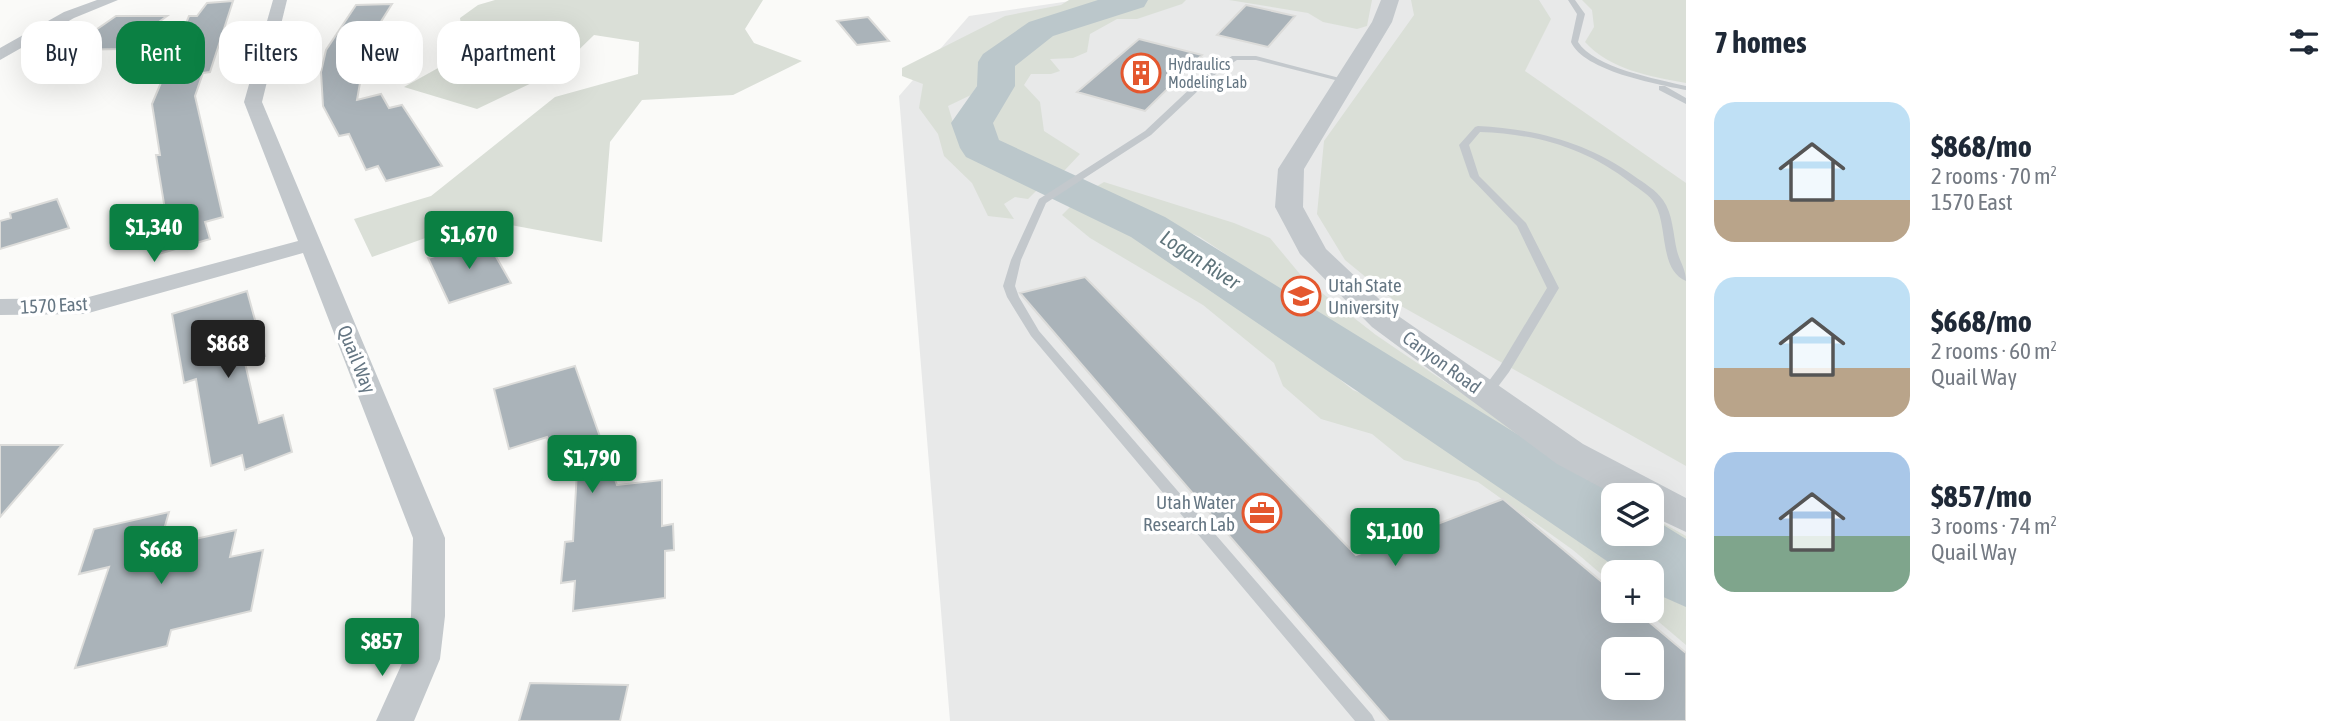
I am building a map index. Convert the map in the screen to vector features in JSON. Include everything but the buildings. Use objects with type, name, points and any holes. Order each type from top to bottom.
[{"type":"street","points":[[0,55],[69,15],[111,0]]},
{"type":"street","name":"Quail Way","points":[[280,0],[271,24],[253,102],[429,538],[428,616],[422,659],[395,721]]},
{"type":"street","name":"Canyon Road","points":[[1390,0],[1381,22],[1347,81],[1291,169],[1289,207],[1314,254],[1383,320],[1570,454],[1625,483]]},
{"type":"street","name":"1570 East","points":[[0,307],[85,306],[311,244]]},
{"type":"street","name":"Canyon Road","points":[[1664,504],[1686,516]]},
{"type":"lane","points":[[1572,0],[1581,14],[1573,41],[1576,47],[1600,62],[1649,81],[1686,101]]},
{"type":"lane","points":[[1347,81],[1256,58],[1236,58],[1214,71],[1148,132],[1042,201],[1016,260],[1009,286],[1035,332],[1366,721]]},
{"type":"lane","points":[[1649,81],[1686,88]]},
{"type":"lane","points":[[1486,394],[1505,369],[1553,288],[1522,225],[1475,177],[1464,145],[1478,129],[1514,130],[1566,141],[1615,165],[1660,202],[1668,238],[1681,273],[1686,278]]},
{"type":"shaded area","points":[[495,0],[763,0],[745,29],[754,43],[802,61],[733,95],[642,100],[610,142],[602,242],[479,219],[372,257],[354,219],[431,196],[555,97],[638,74],[639,42],[594,35],[580,49],[580,21],[460,21],[460,18],[478,5]]},
{"type":"shaded area","points":[[1069,0],[1186,0],[1182,4],[1137,19],[1117,19],[1090,34],[1087,52],[1073,58],[1050,59],[1060,71],[1031,74],[1024,85],[1040,102],[1044,131],[1080,154],[1064,171],[1045,168],[1024,159],[996,140],[987,130],[982,118],[1007,77],[1003,71],[986,72],[971,95],[948,106],[959,142],[989,166],[1039,188],[1028,199],[1015,197],[1004,204],[1014,219],[988,216],[972,183],[944,156],[938,134],[919,108],[923,84],[902,76],[902,68],[1005,16],[1061,5]]},
{"type":"shaded area","name":"Utah State University","points":[[1077,0],[1686,0],[1686,721],[950,721],[899,96],[969,16]]},
{"type":"shaded area","points":[[1229,0],[1372,0],[1367,26],[1357,29],[1323,22],[1308,13]]},
{"type":"shaded area","points":[[1411,0],[1539,0],[1551,19],[1525,71],[1686,183],[1686,466],[1401,306],[1345,260],[1317,214],[1324,141],[1414,15]]},
{"type":"shaded area","points":[[1582,0],[1686,0],[1686,83],[1631,70],[1595,51],[1585,42],[1594,27],[1592,10]]},
{"type":"shaded area","points":[[437,69],[437,84],[530,84],[477,109],[404,87],[409,84],[423,84],[423,76]]},
{"type":"shaded area","points":[[1104,182],[1234,223],[1270,238],[1304,279],[1376,335],[1601,488],[1601,507],[1445,412],[1300,304],[1200,237],[1103,196],[1094,188]]},
{"type":"shaded area","points":[[1088,206],[1138,226],[1212,278],[1353,390],[1440,426],[1601,538],[1601,546],[1613,546],[1635,560],[1601,560],[1601,574],[1573,550],[1478,482],[1404,460],[1372,434],[1321,419],[1283,386],[1274,363],[1203,305],[1090,238],[1062,215],[1070,207]]},
{"type":"shaded area","points":[[1664,524],[1686,536],[1686,562],[1662,546]]},
{"type":"shaded area","points":[[1664,576],[1686,588],[1686,645],[1660,623],[1664,623]]},
{"type":"waterway","name":"Logan River","points":[[1132,0],[1041,29],[996,62],[996,86],[972,123],[981,148],[1148,227],[1601,521]]},
{"type":"waterway","name":"Logan River","points":[[1640,546],[1686,576]]},
{"type":"place","name":"Hydraulics Modeling Lab","points":[[1141,73]]},
{"type":"place","name":"Utah State University","points":[[1301,296]]},
{"type":"place","name":"Utah Water Research Lab","points":[[1262,513]]}]
